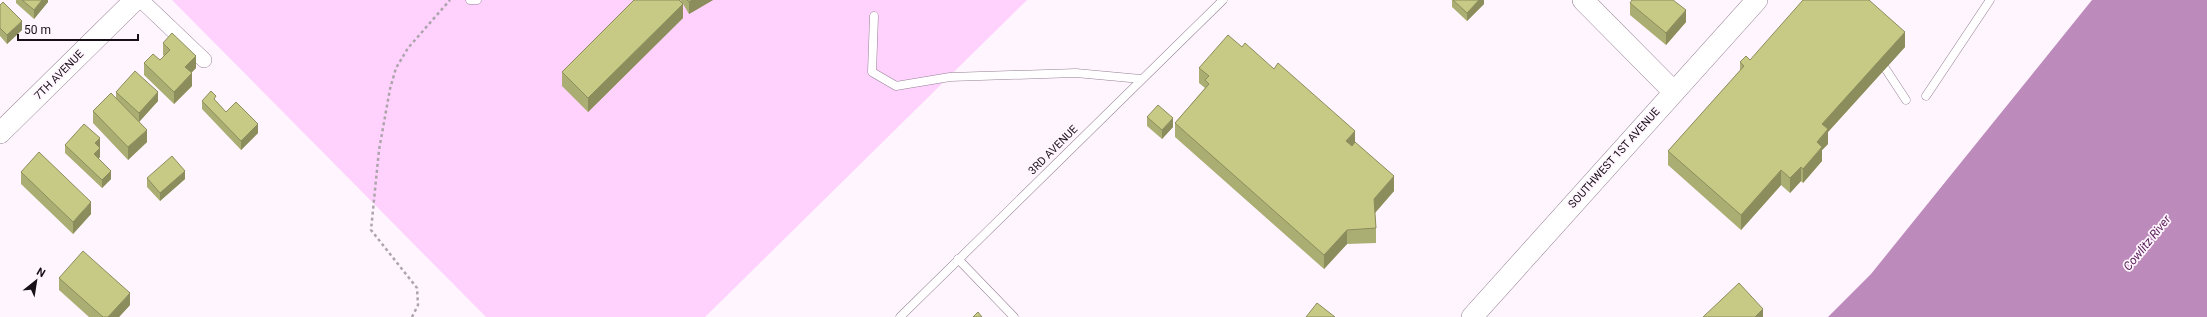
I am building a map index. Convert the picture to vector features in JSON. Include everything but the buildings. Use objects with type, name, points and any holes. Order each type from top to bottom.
[{"type":"main road","name":"7TH AVENUE","points":[[0,133],[134,0]]},
{"type":"main road","points":[[1583,0],[1674,92]]},
{"type":"main road","name":"SOUTHWEST 1ST AVENUE","points":[[1472,317],[1757,0]]},
{"type":"street","points":[[141,0],[204,60]]},
{"type":"lane","points":[[470,0],[477,0]]},
{"type":"lane","name":"3RD AVENUE","points":[[900,317],[1223,0]]},
{"type":"lane","points":[[1926,96],[1990,0]]},
{"type":"lane","points":[[874,16],[872,72],[896,86],[950,77],[1068,73],[1141,79]]},
{"type":"lane","points":[[1885,68],[1906,100]]},
{"type":"lane","points":[[958,259],[1014,317]]},
{"type":"path","points":[[412,317],[418,305],[417,288],[371,230],[373,194],[390,89],[396,68],[408,48],[450,0]]},
{"type":"shaded area","points":[[172,0],[1027,0],[705,317],[486,317]]},
{"type":"water","name":"Cowlitz River","points":[[2092,0],[2207,0],[2207,317],[1828,317],[1871,274]]}]
